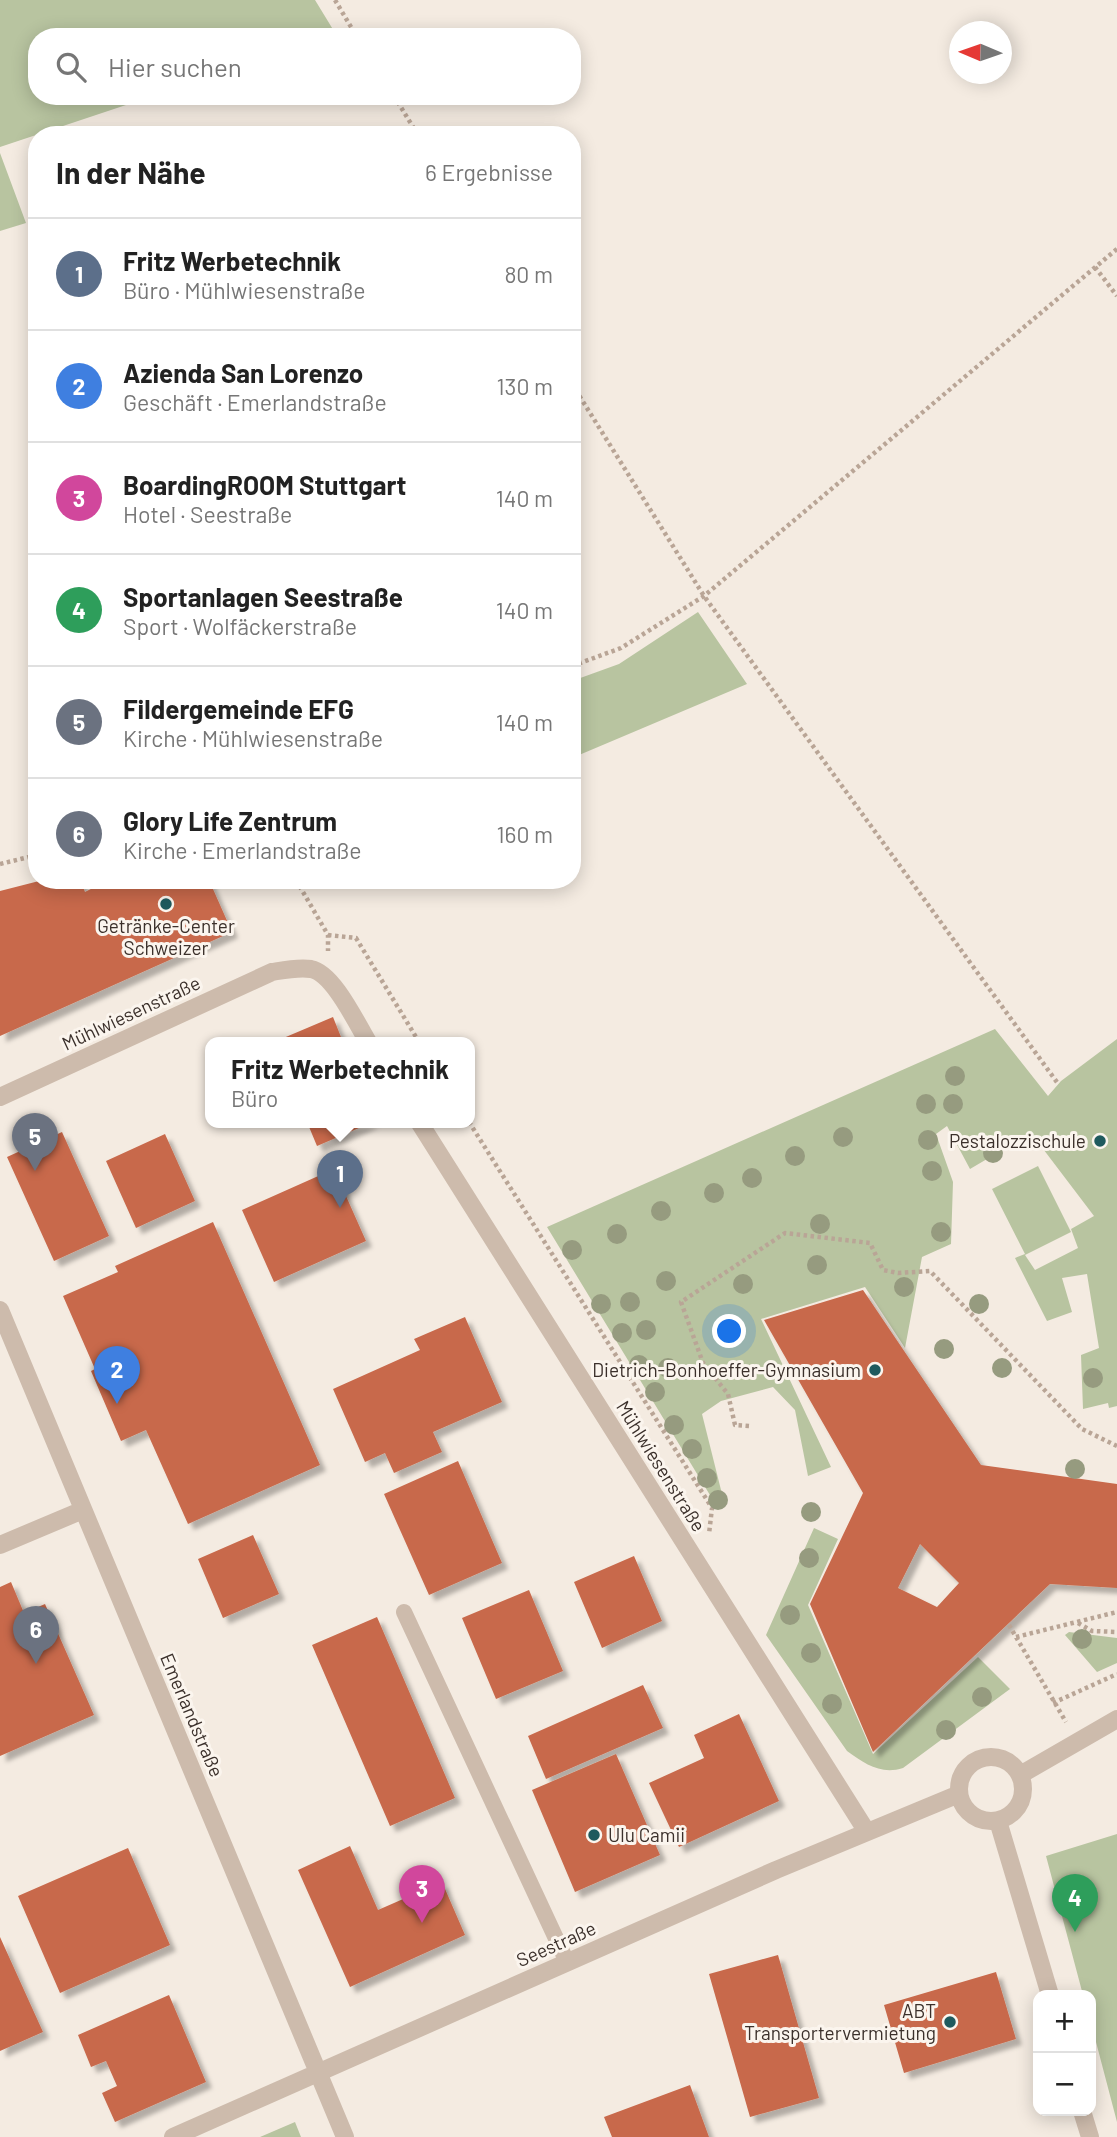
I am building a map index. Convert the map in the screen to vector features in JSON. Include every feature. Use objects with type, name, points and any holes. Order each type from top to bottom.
[{"type":"street","name":"Mühlwiesenstraße","points":[[0,1097],[272,972],[312,969],[327,976]]},
{"type":"street","points":[[327,976],[365,1037]]},
{"type":"street","name":"Mühlwiesenstraße","points":[[423,1128],[867,1832]]},
{"type":"street","name":"Emerlandstraße","points":[[0,1310],[345,2137]]},
{"type":"street","points":[[0,1545],[83,1510]]},
{"type":"street","points":[[1020,1775],[1117,1719]]},
{"type":"street","points":[[986,1757],[1006,1760],[1020,1775],[1022,1798],[1017,1808],[998,1821],[977,1819],[968,1813],[959,1794],[962,1774],[968,1765],[986,1757]]},
{"type":"street","name":"Seestraße","points":[[173,2137],[567,1962],[959,1794]]},
{"type":"street","points":[[998,1821],[1048,1990]]},
{"type":"street","points":[[1084,2116],[1090,2137]]},
{"type":"lane","points":[[404,1612],[567,1962]]},
{"type":"path","points":[[335,0],[352,28]]},
{"type":"path","points":[[400,105],[412,126]]},
{"type":"path","points":[[581,663],[621,648],[704,596],[1117,249]]},
{"type":"path","points":[[1095,267],[1117,296]]},
{"type":"path","points":[[581,398],[704,596],[1059,1085]]},
{"type":"path","points":[[0,864],[28,857]]},
{"type":"path","points":[[301,889],[328,935],[327,976]]},
{"type":"path","points":[[328,935],[356,938],[416,1037]]},
{"type":"path","points":[[473,1128],[712,1508],[706,1560],[699,1566]]},
{"type":"path","points":[[749,1426],[734,1426],[728,1394],[703,1363],[681,1302],[785,1233],[870,1243],[883,1270],[898,1273],[930,1271],[1082,1429],[1117,1446]]},
{"type":"path","points":[[1016,1637],[1117,1612]]},
{"type":"path","points":[[1078,1622],[1092,1631],[1117,1632]]},
{"type":"path","points":[[1009,1625],[1053,1703],[1117,1674]]},
{"type":"green space","points":[[0,0],[315,0],[332,28],[28,28],[28,105],[126,105],[63,126],[28,126],[28,138],[0,147]]},
{"type":"green space","points":[[0,153],[26,223],[0,231]]},
{"type":"green space","points":[[698,612],[747,684],[581,754],[581,678],[619,664]]},
{"type":"green space","points":[[995,1029],[1048,1096],[1061,1081],[1117,1039],[1117,1406],[1109,1408],[1108,1403],[1083,1409],[1081,1355],[1099,1348],[1087,1274],[1062,1278],[1072,1312],[1047,1321],[1015,1258],[1025,1254],[992,1189],[1038,1166],[1071,1232],[1025,1255],[1035,1270],[1078,1248],[1071,1229],[1094,1216],[1031,1133],[970,1169],[947,1126],[936,1134],[953,1182],[951,1244],[922,1257],[905,1348],[865,1287],[761,1319],[831,1467],[808,1476],[795,1410],[773,1387],[721,1401],[702,1414],[724,1502],[716,1505],[547,1227]]},
{"type":"green space","points":[[814,1528],[838,1539],[808,1605],[873,1754],[978,1657],[1010,1689],[903,1768],[880,1769],[847,1751],[766,1635]]},
{"type":"green space","points":[[1069,1632],[1117,1638],[1117,1663],[1097,1672],[1065,1635]]},
{"type":"green space","points":[[1117,1834],[1117,2122],[1096,2042],[1096,1990],[1082,1990],[1046,1856]]},
{"type":"green space","points":[[295,2122],[301,2137],[260,2137]]},
{"type":"building","points":[[28,884],[28,889],[84,889],[85,892],[91,889],[213,889],[232,932],[0,1036],[0,891]]},
{"type":"building","points":[[333,1017],[341,1037],[286,1037]]},
{"type":"building","points":[[310,1128],[359,1128],[317,1146]]},
{"type":"building","points":[[62,1132],[109,1236],[54,1261],[7,1157]]},
{"type":"building","points":[[165,1134],[195,1201],[136,1228],[106,1161]]},
{"type":"building","points":[[334,1169],[366,1241],[274,1282],[242,1210]]},
{"type":"building","points":[[213,1222],[320,1465],[188,1524],[146,1430],[121,1441],[91,1371],[95,1369],[63,1296],[118,1272],[115,1266]]},
{"type":"building","points":[[863,1290],[981,1465],[1117,1484],[1117,1588],[1050,1584],[873,1752],[810,1604],[863,1493],[764,1320]],"holes":[[[920,1544],[959,1583],[937,1607],[898,1588]]]},
{"type":"building","points":[[465,1317],[502,1402],[433,1432],[442,1452],[394,1473],[385,1453],[365,1462],[333,1389],[420,1350],[414,1339]]},
{"type":"building","points":[[458,1461],[502,1563],[429,1595],[384,1494]]},
{"type":"building","points":[[253,1535],[279,1594],[223,1618],[198,1559]]},
{"type":"building","points":[[634,1556],[662,1621],[602,1648],[574,1582]]},
{"type":"building","points":[[11,1582],[24,1613],[45,1604],[94,1715],[0,1756],[0,1587]]},
{"type":"building","points":[[529,1590],[563,1671],[496,1699],[462,1618]]},
{"type":"building","points":[[377,1617],[455,1798],[390,1826],[312,1645]]},
{"type":"building","points":[[643,1685],[663,1728],[546,1779],[528,1736]]},
{"type":"building","points":[[739,1714],[779,1801],[679,1847],[649,1783],[704,1758],[694,1735]]},
{"type":"building","points":[[616,1754],[660,1855],[575,1892],[532,1790]]},
{"type":"building","points":[[350,1846],[378,1910],[442,1882],[465,1935],[350,1987],[298,1870]]},
{"type":"building","points":[[128,1848],[170,1945],[60,1993],[18,1896]]},
{"type":"building","points":[[0,1937],[43,2032],[0,2051]]},
{"type":"building","points":[[778,1955],[819,2098],[750,2117],[709,1974]]},
{"type":"building","name":"ABT Transportervermietung","points":[[996,1972],[1016,2039],[904,2073],[884,2005]]},
{"type":"building","points":[[169,1995],[206,2082],[115,2122],[102,2093],[117,2086],[106,2061],[91,2067],[78,2035]]},
{"type":"building","points":[[690,2085],[709,2137],[612,2137],[604,2117]]},
{"type":"place","name":"Getränke-Center Schweizer","points":[[166,904]]},
{"type":"place","name":"Pestalozzischule","points":[[1100,1141]]},
{"type":"place","name":"Fildergemeinde EFG","points":[[35,1171]]},
{"type":"place","name":"Fritz Werbetechnik","points":[[340,1208]]},
{"type":"place","name":"Dietrich-Bonhoeffer-Gymnasium","points":[[875,1370]]},
{"type":"place","name":"Azienda San Lorenzo","points":[[117,1404]]},
{"type":"place","name":"Glory Life Zentrum","points":[[36,1664]]},
{"type":"place","name":"Ulu Camii","points":[[594,1835]]},
{"type":"place","name":"BoardingROOM Stuttgart","points":[[422,1923]]},
{"type":"place","name":"Sportanlagen Seestraße","points":[[1075,1932]]},
{"type":"place","name":"ABT Transportervermietung","points":[[950,2022]]}]
